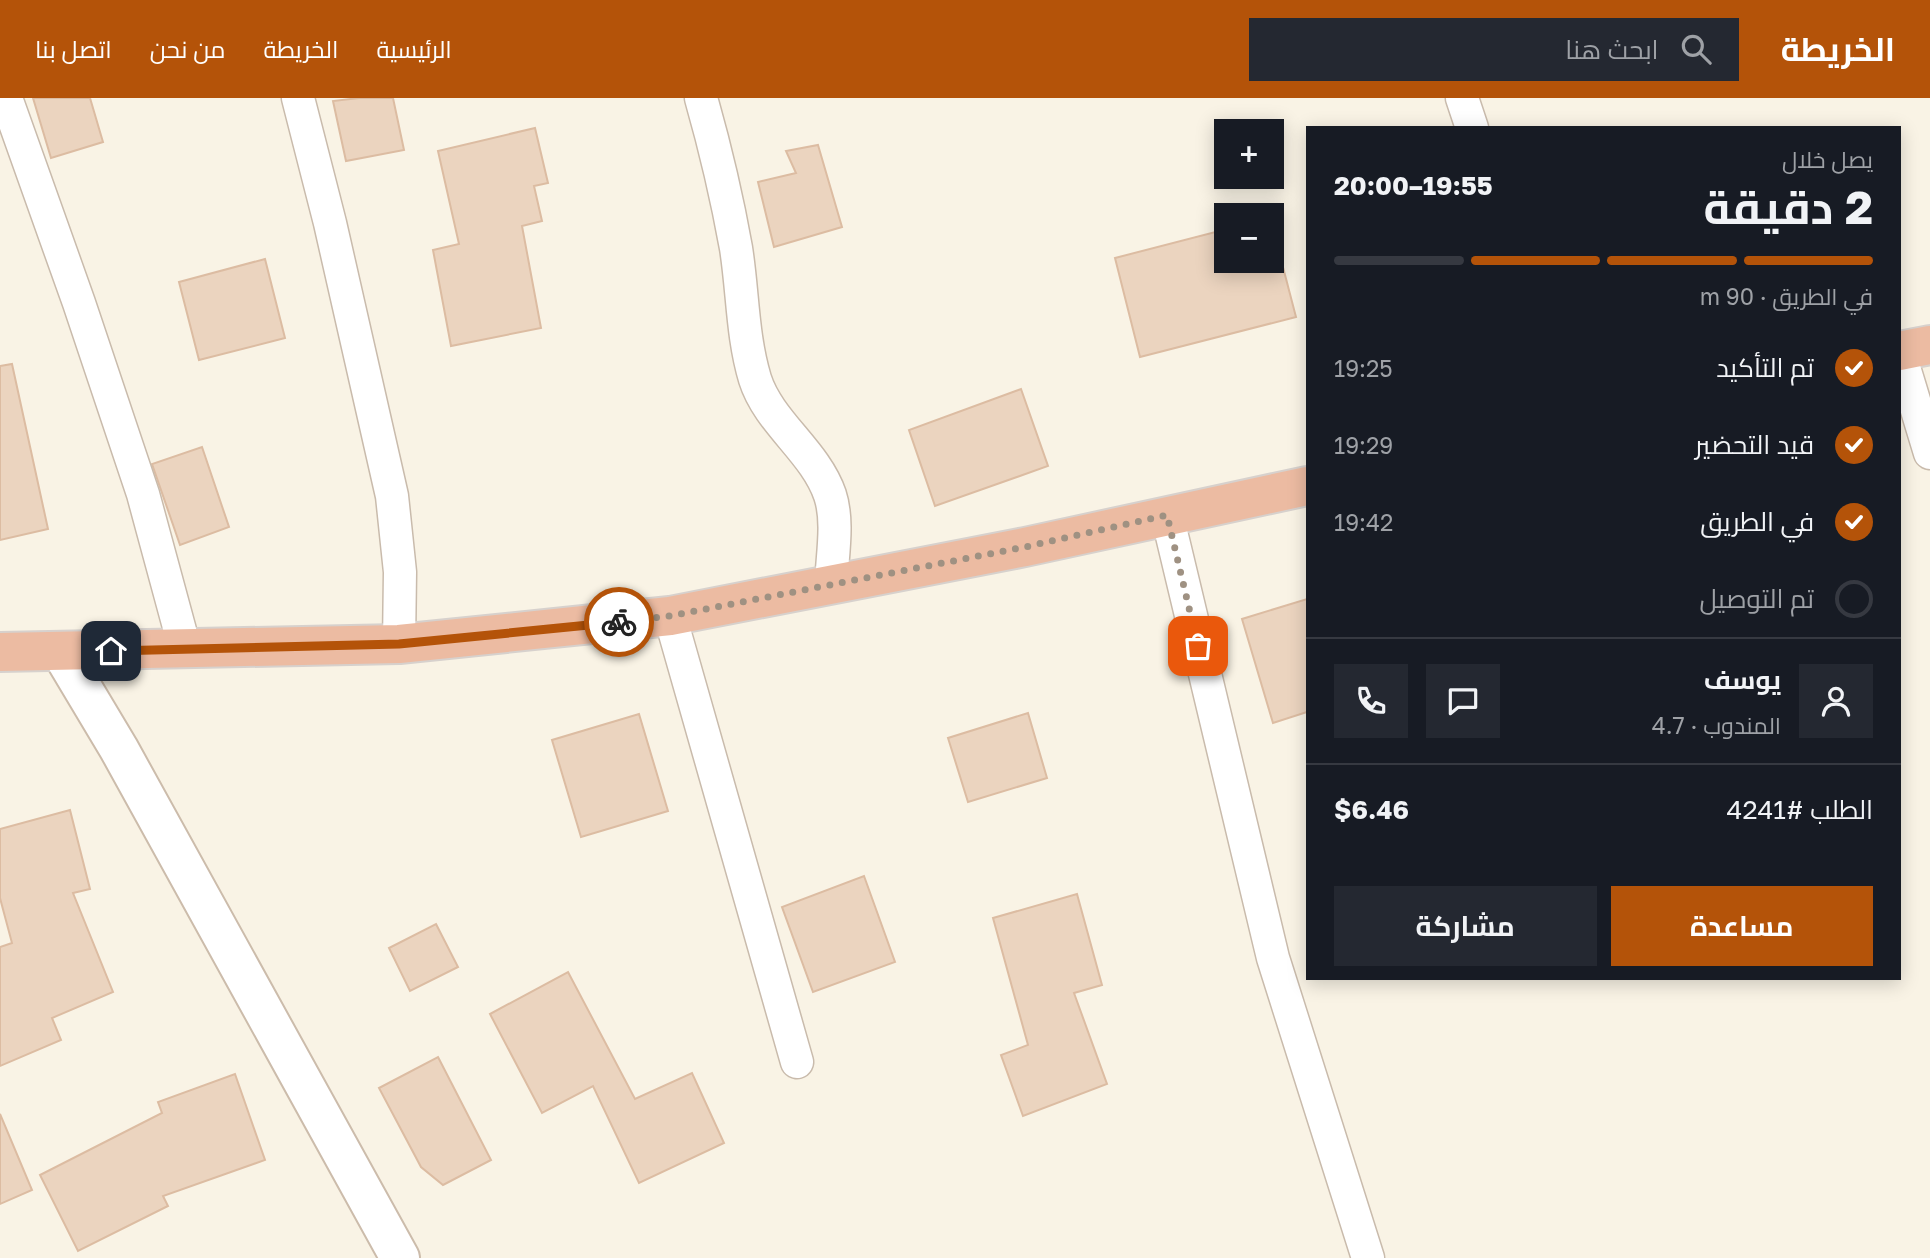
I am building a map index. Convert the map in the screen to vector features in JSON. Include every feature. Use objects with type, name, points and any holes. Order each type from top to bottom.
[{"type":"highway","points":[[1901,351],[1930,345]]},
{"type":"highway","points":[[0,652],[399,644],[670,616],[1025,547],[1306,486]]},
{"type":"street","points":[[6,98],[143,494],[185,649]]},
{"type":"street","points":[[298,98],[330,223],[392,496],[400,572],[399,644]]},
{"type":"street","points":[[701,98],[713,138],[736,248],[747,346],[756,381],[774,414],[810,461],[830,495],[833,514],[831,585]]},
{"type":"street","points":[[1461,98],[1471,126]]},
{"type":"street","points":[[1901,358],[1930,453]]},
{"type":"street","points":[[1167,515],[1273,958],[1368,1258]]},
{"type":"street","points":[[670,616],[797,1062]]},
{"type":"street","points":[[61,652],[119,749],[400,1258]]},
{"type":"building","points":[[33,98],[90,98],[103,142],[51,158]]},
{"type":"building","points":[[393,98],[404,150],[346,161],[333,101]]},
{"type":"building","points":[[535,128],[548,183],[534,186],[542,221],[522,226],[541,328],[451,346],[433,250],[459,244],[438,151]]},
{"type":"building","points":[[818,145],[842,227],[774,247],[758,182],[796,173],[786,151]]},
{"type":"building","points":[[1214,232],[1214,273],[1284,271],[1296,317],[1140,357],[1115,258]]},
{"type":"building","points":[[265,259],[285,338],[199,360],[179,282]]},
{"type":"building","points":[[12,364],[48,529],[0,540],[0,366]]},
{"type":"building","points":[[1021,389],[1048,466],[935,506],[909,430]]},
{"type":"building","points":[[202,447],[229,527],[180,545],[152,464]]},
{"type":"building","points":[[1306,599],[1306,712],[1273,723],[1242,619]]},
{"type":"building","points":[[1028,713],[1047,778],[968,802],[948,738]]},
{"type":"building","points":[[639,714],[668,811],[581,837],[552,740]]},
{"type":"building","points":[[70,810],[90,889],[73,893],[113,992],[52,1018],[61,1040],[0,1066],[0,947],[12,943],[0,898],[0,829]]},
{"type":"building","points":[[864,876],[895,962],[813,992],[782,907]]},
{"type":"building","points":[[1077,894],[1102,985],[1074,993],[1107,1084],[1023,1116],[1001,1055],[1028,1045],[993,918]]},
{"type":"building","points":[[436,924],[458,967],[410,991],[389,948]]},
{"type":"building","points":[[568,972],[635,1099],[692,1073],[724,1143],[639,1183],[593,1086],[542,1113],[490,1014]]},
{"type":"building","points":[[438,1057],[491,1160],[443,1185],[421,1167],[379,1088]]},
{"type":"building","points":[[235,1074],[265,1160],[163,1196],[168,1206],[78,1251],[40,1175],[162,1113],[158,1102]]},
{"type":"building","points":[[0,1114],[32,1190],[0,1204]]},
{"type":"way so far","points":[[619,622],[670,616],[1025,547],[1167,515],[1198,646]]},
{"type":"route","points":[[111,651],[399,644],[619,622]]}]
